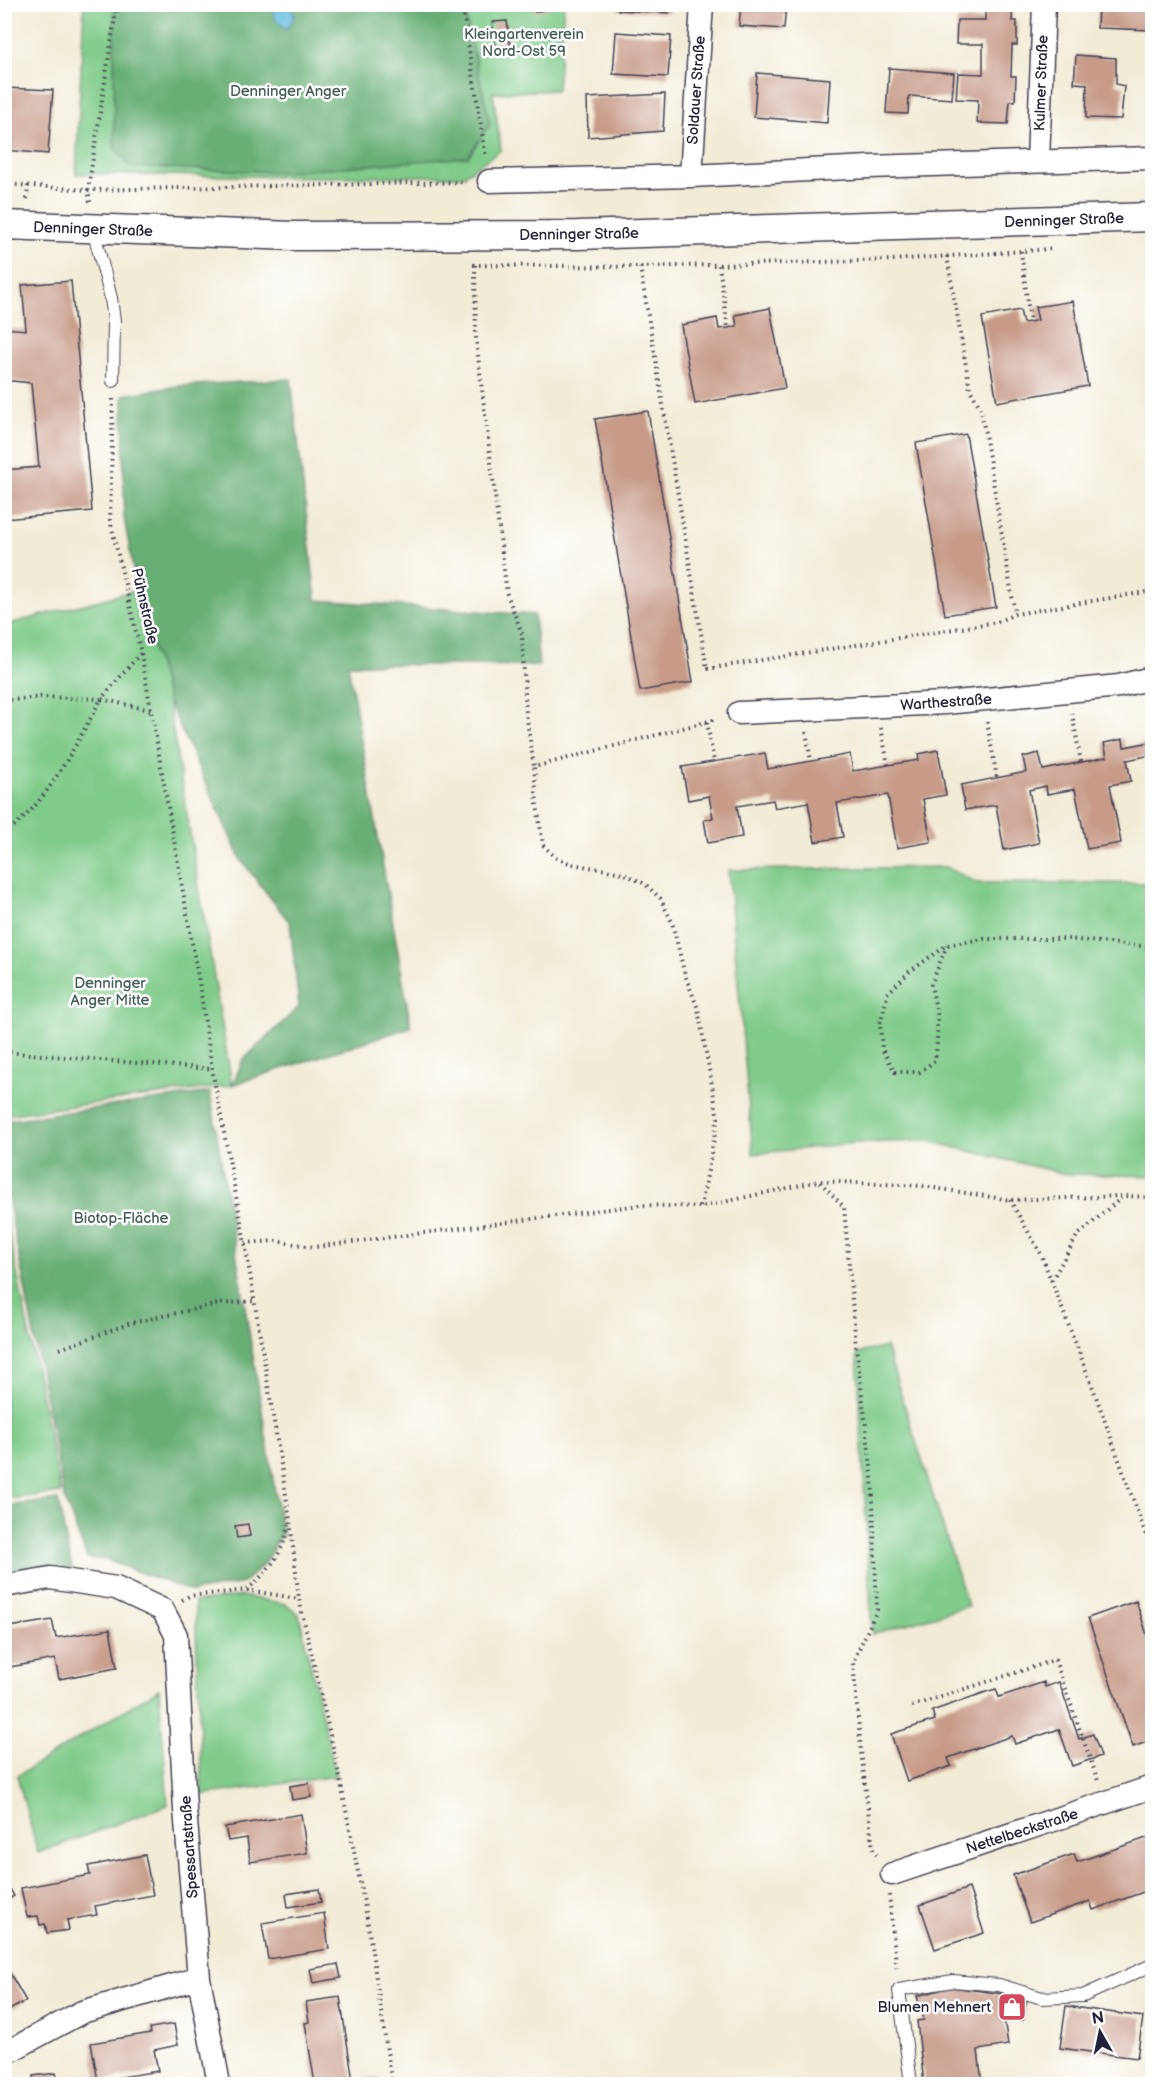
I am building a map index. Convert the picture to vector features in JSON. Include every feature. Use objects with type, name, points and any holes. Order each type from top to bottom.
[{"type":"street","name":"Soldauer Straße","points":[[691,176],[702,4]]},
{"type":"street","name":"Kulmer Straße","points":[[1038,161],[1044,4]]},
{"type":"street","points":[[489,181],[691,176],[1152,158]]},
{"type":"street","name":"Denninger Straße","points":[[4,225],[294,236],[578,235],[1152,217]]},
{"type":"street","name":"Warthestraße","points":[[739,713],[983,700],[1119,686],[1152,678]]},
{"type":"street","points":[[4,1586],[50,1578],[116,1588],[163,1611]]},
{"type":"street","name":"Spessartstraße","points":[[163,1611],[176,1635],[186,1812],[199,1978],[219,2085]]},
{"type":"street","name":"Nettelbeckstraße","points":[[892,1874],[1152,1787]]},
{"type":"street","points":[[4,2054],[82,2012],[199,1978]]},
{"type":"lane","points":[[93,229],[111,298],[114,321],[113,381]]},
{"type":"lane","points":[[910,2085],[899,1990],[952,1981],[999,1985],[1042,1998],[1083,1996],[1152,1965]]},
{"type":"path","points":[[93,229],[88,190],[117,4]]},
{"type":"path","points":[[4,183],[88,190],[489,181],[462,4]]},
{"type":"path","points":[[1021,251],[1030,322]]},
{"type":"path","points":[[947,256],[970,390],[981,409],[1015,614]]},
{"type":"path","points":[[475,265],[477,352],[507,594],[522,634],[526,713],[543,845],[556,858],[572,864],[623,873],[645,884],[660,898],[672,922],[685,975],[698,1009],[718,1118],[700,1207]]},
{"type":"path","points":[[718,265],[728,328]]},
{"type":"path","points":[[640,267],[707,669],[997,622],[1015,614],[1152,591]]},
{"type":"path","name":"Pühnstraße","points":[[113,381],[110,520],[141,653],[200,988],[212,1070],[245,1244],[290,1520],[299,1599],[339,1774],[367,1918],[392,2085]]},
{"type":"path","points":[[4,833],[16,826],[52,783],[101,699],[141,653]]},
{"type":"path","points":[[1068,691],[1081,762]]},
{"type":"path","points":[[4,701],[40,697],[101,699],[150,710]]},
{"type":"path","points":[[983,700],[997,778]]},
{"type":"path","points":[[877,707],[888,765]]},
{"type":"path","points":[[534,767],[739,713]]},
{"type":"path","points":[[707,722],[714,762]]},
{"type":"path","points":[[947,945],[931,986],[937,1014],[935,1061],[919,1072],[895,1072],[882,1049],[880,1024],[888,993],[909,972],[947,945],[984,939],[1067,939],[1152,947]]},
{"type":"path","points":[[4,1052],[212,1070]]},
{"type":"path","points":[[819,1181],[844,1207],[856,1346],[872,1475],[877,1610],[853,1662],[873,1850],[892,1874],[889,1897],[899,1990]]},
{"type":"path","points":[[245,1244],[276,1241],[314,1247],[640,1205],[700,1207],[819,1181],[922,1186],[1010,1200],[1152,1197]]},
{"type":"path","points":[[1052,1281],[1077,1236],[1123,1196]]},
{"type":"path","points":[[1010,1200],[1041,1254],[1052,1281],[1152,1552]]},
{"type":"path","points":[[60,1349],[131,1323],[218,1304],[254,1301]]},
{"type":"path","points":[[247,1590],[268,1571],[284,1545],[290,1520]]},
{"type":"path","points":[[1146,1535],[1152,1533]]},
{"type":"path","points":[[163,1611],[189,1596],[247,1590],[299,1599]]},
{"type":"path","points":[[912,1706],[1055,1660],[1105,1803]]},
{"type":"green space","name":"Denninger Anger","points":[[84,5],[564,5],[557,90],[493,93],[501,150],[463,176],[307,177],[76,174]]},
{"type":"green space","name":"Denninger Anger","points":[[114,5],[463,5],[490,124],[468,157],[283,172],[131,167],[114,148]]},
{"type":"green space","points":[[291,379],[316,600],[534,615],[539,666],[348,664],[411,1027],[232,1085],[243,1060],[299,1007],[290,923],[241,860],[168,701],[137,590],[124,518],[123,395],[179,386]]},
{"type":"green space","name":"Denninger Anger Mitte","points":[[137,590],[168,701],[232,1085],[5,1115],[5,625]]},
{"type":"green space","points":[[946,867],[977,883],[1152,883],[1152,1176],[1065,1174],[928,1141],[855,1143],[753,1154],[728,870]]},
{"type":"green space","name":"Biotop-Fläche","points":[[210,1092],[282,1534],[263,1565],[243,1583],[193,1592],[106,1560],[87,1558],[65,1500],[5,1183],[4,1121]]},
{"type":"green space","points":[[5,1213],[61,1493],[5,1499]]},
{"type":"green space","points":[[886,1347],[968,1606],[872,1634],[857,1353]]},
{"type":"green space","points":[[58,1500],[72,1569],[5,1569],[4,1506]]},
{"type":"green space","points":[[242,1596],[286,1604],[299,1614],[336,1776],[202,1795],[195,1602]]},
{"type":"green space","points":[[159,1689],[168,1805],[38,1853],[17,1776]]},
{"type":"water","points":[[272,5],[288,5],[295,15],[287,29],[275,19]]},
{"type":"building","points":[[533,4],[549,4],[550,8],[535,12]]},
{"type":"building","points":[[619,4],[670,4],[669,13],[618,10]]},
{"type":"building","points":[[985,4],[1013,4],[1012,21],[1017,21],[1017,45],[1012,45],[1011,76],[1016,76],[1015,101],[1010,101],[1008,124],[977,123],[978,100],[956,99],[958,73],[983,74],[983,44],[956,44],[957,20],[985,20]]},
{"type":"building","points":[[1098,4],[1152,4],[1152,30],[1097,28]]},
{"type":"building","points":[[741,5],[786,5],[784,29],[739,26]]},
{"type":"building","points":[[507,21],[511,50],[497,52],[492,22]]},
{"type":"building","points":[[616,32],[671,36],[668,77],[613,74]]},
{"type":"building","points":[[1076,55],[1116,58],[1116,84],[1124,86],[1121,119],[1086,118],[1087,84],[1074,83]]},
{"type":"building","points":[[889,68],[954,73],[952,99],[909,96],[908,114],[886,113]]},
{"type":"building","points":[[757,73],[830,79],[827,123],[754,117]]},
{"type":"building","points":[[4,88],[53,90],[48,154],[4,150]]},
{"type":"building","points":[[665,94],[663,131],[588,137],[587,98]]},
{"type":"building","points":[[71,281],[92,511],[4,519],[4,470],[39,467],[31,383],[4,380],[4,328],[26,330],[22,285]]},
{"type":"building","points":[[1073,301],[1088,386],[997,402],[982,317],[1020,310],[1023,323],[1030,322],[1038,320],[1035,307]]},
{"type":"building","points":[[770,308],[785,388],[695,404],[681,325],[717,318],[719,329],[728,328],[737,326],[735,315]]},
{"type":"building","points":[[648,411],[693,682],[640,691],[595,419]]},
{"type":"building","points":[[966,434],[996,607],[945,615],[916,443]]},
{"type":"building","points":[[1123,739],[1124,747],[1152,742],[1152,755],[1127,760],[1131,781],[1110,785],[1121,843],[1087,849],[1075,789],[1047,794],[1046,786],[1029,790],[1039,843],[1004,850],[996,805],[965,810],[961,785],[1026,772],[1023,757],[1039,753],[1043,770],[1107,757],[1104,743]]},
{"type":"building","points":[[938,750],[946,795],[923,799],[931,842],[897,848],[888,795],[837,803],[843,837],[815,842],[808,802],[775,808],[773,800],[737,806],[742,837],[708,843],[704,820],[713,818],[709,796],[688,800],[682,767],[765,753],[768,769],[850,754],[853,771],[919,760],[918,754]]},
{"type":"building","points":[[248,1524],[250,1536],[237,1538],[235,1526]]},
{"type":"building","points":[[1136,1601],[1152,1650],[1152,1740],[1133,1747],[1088,1618]]},
{"type":"building","points":[[52,1620],[56,1638],[110,1629],[117,1668],[59,1679],[55,1659],[4,1668],[4,1628]]},
{"type":"building","points":[[1044,1682],[1045,1687],[1059,1682],[1079,1739],[1093,1734],[1101,1756],[1072,1766],[1059,1729],[1015,1744],[1012,1736],[991,1743],[948,1758],[951,1766],[907,1781],[891,1734],[935,1720],[932,1711],[986,1692],[996,1689],[999,1697]]},
{"type":"building","points":[[309,1783],[311,1797],[292,1800],[290,1786]]},
{"type":"building","points":[[301,1814],[307,1853],[250,1862],[247,1838],[228,1841],[225,1827]]},
{"type":"building","points":[[1152,1836],[1152,1889],[1093,1910],[1090,1901],[1030,1922],[1013,1875],[1074,1854],[1077,1862]]},
{"type":"building","points":[[145,1855],[153,1895],[95,1906],[97,1915],[67,1920],[69,1930],[47,1933],[45,1924],[40,1925],[38,1916],[27,1917],[21,1888],[90,1875],[88,1866]]},
{"type":"building","points":[[4,1878],[14,1896],[4,1902]]},
{"type":"building","points":[[969,1888],[984,1933],[935,1949],[920,1905]]},
{"type":"building","points":[[319,1889],[321,1902],[288,1907],[286,1894]]},
{"type":"building","points":[[324,1913],[329,1949],[268,1959],[262,1923]]},
{"type":"building","points":[[4,1963],[26,2001],[4,2013]]},
{"type":"building","points":[[338,1964],[341,1978],[313,1983],[310,1969]]},
{"type":"building","points":[[951,1987],[1027,1997],[1023,2020],[1004,2018],[1008,2045],[978,2050],[982,2084],[924,2084],[917,2021],[924,2020],[917,1996]]},
{"type":"building","points":[[340,1997],[353,2081],[377,2077],[378,2084],[315,2084],[305,2023],[309,2022],[306,2002]]},
{"type":"building","points":[[1066,2006],[1143,2017],[1137,2058],[1060,2048]]},
{"type":"building","points":[[174,2024],[178,2045],[154,2050],[158,2071],[98,2081],[91,2043],[151,2033],[150,2028]]},
{"type":"building","points":[[56,2073],[58,2084],[35,2084],[33,2076]]},
{"type":"place","name":"Blumen Mehnert","points":[[1012,2007]]},
{"type":"park label","name":"Kleingartenverein Nord-Ost 59","points":[[524,42]]}]
